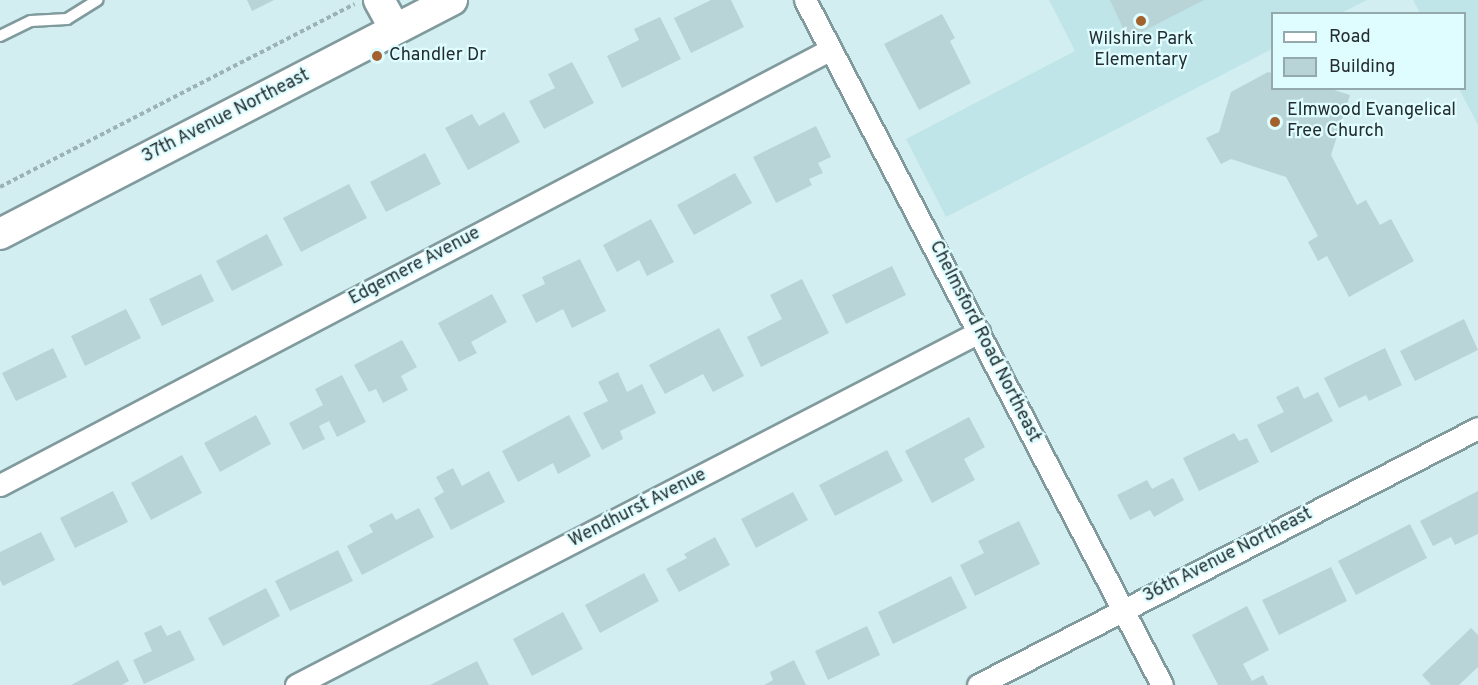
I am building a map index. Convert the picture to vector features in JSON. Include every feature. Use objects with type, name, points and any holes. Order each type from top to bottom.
[{"type":"main road","points":[[379,0],[395,29]]},
{"type":"main road","name":"37th Avenue Northeast","points":[[0,234],[452,0]]},
{"type":"street","name":"Chelmsford Road Northeast","points":[[805,0],[1162,685]]},
{"type":"street","name":"Edgemere Avenue","points":[[0,485],[831,49]]},
{"type":"street","name":"Wendhurst Avenue","points":[[296,685],[979,332]]},
{"type":"street","name":"36th Avenue Northeast","points":[[978,685],[1478,428]]},
{"type":"lane","points":[[0,36],[31,21],[67,19],[97,0]]},
{"type":"path","points":[[0,188],[347,8]]},
{"type":"shaded area","points":[[1049,0],[1367,0],[1343,12],[1271,12],[1271,50],[946,217],[906,139],[1075,51]]},
{"type":"shaded area","points":[[1413,0],[1478,0],[1478,125],[1460,90],[1466,90],[1466,12],[1419,12]]},
{"type":"building","points":[[247,0],[274,0],[252,11]]},
{"type":"building","points":[[711,0],[731,0],[744,27],[691,53],[674,18]]},
{"type":"building","name":"Wilshire Park Elementary","points":[[1110,0],[1204,0],[1128,39]]},
{"type":"building","points":[[942,14],[955,38],[950,41],[971,83],[919,110],[884,44]]},
{"type":"building","points":[[660,17],[681,59],[622,88],[607,56],[639,40],[634,29]]},
{"type":"building","points":[[572,62],[594,103],[544,129],[529,101],[555,88],[548,74]]},
{"type":"building","points":[[1268,72],[1271,73],[1271,90],[1334,90],[1350,95],[1331,155],[1357,205],[1366,200],[1380,225],[1391,219],[1414,261],[1349,297],[1327,256],[1318,261],[1308,242],[1318,236],[1286,177],[1231,159],[1221,164],[1206,138],[1219,132],[1231,92]]},
{"type":"building","points":[[504,112],[520,142],[468,170],[445,128],[472,114],[479,126]]},
{"type":"building","points":[[816,126],[831,157],[818,163],[823,173],[809,179],[812,185],[776,203],[753,157]]},
{"type":"building","points":[[425,153],[441,184],[386,212],[370,182]]},
{"type":"building","points":[[735,173],[752,203],[694,235],[677,205]]},
{"type":"building","points":[[349,184],[367,218],[301,252],[283,218]]},
{"type":"building","points":[[651,219],[674,262],[647,276],[639,260],[617,272],[603,245]]},
{"type":"building","points":[[267,234],[283,265],[232,291],[216,261]]},
{"type":"building","points":[[580,259],[606,311],[572,328],[563,309],[536,323],[522,295],[545,284],[542,277]]},
{"type":"building","points":[[892,266],[906,295],[846,324],[832,295]]},
{"type":"building","points":[[201,274],[214,301],[162,326],[149,299]]},
{"type":"building","points":[[802,279],[829,333],[761,367],[747,337],[782,319],[770,295]]},
{"type":"building","points":[[492,294],[507,322],[471,342],[477,353],[459,362],[438,323]]},
{"type":"building","points":[[126,309],[141,338],[85,366],[71,336]]},
{"type":"building","points":[[1464,319],[1478,350],[1415,381],[1400,351]]},
{"type":"building","points":[[719,328],[744,376],[713,392],[703,374],[665,394],[649,365]]},
{"type":"building","points":[[402,340],[417,367],[401,376],[408,390],[383,403],[376,389],[369,392],[354,365]]},
{"type":"building","points":[[53,348],[67,377],[16,401],[2,373]]},
{"type":"building","points":[[1385,348],[1402,385],[1369,401],[1366,395],[1339,408],[1324,378]]},
{"type":"building","points":[[618,372],[627,392],[642,384],[656,413],[620,431],[623,439],[602,450],[583,413],[608,401],[598,382]]},
{"type":"building","points":[[342,375],[366,422],[337,437],[329,421],[319,426],[325,439],[303,450],[289,423],[323,405],[315,389]]},
{"type":"building","points":[[1298,386],[1304,399],[1318,392],[1333,421],[1271,453],[1257,425],[1284,412],[1276,397]]},
{"type":"building","points":[[256,415],[271,444],[220,472],[204,443]]},
{"type":"building","points":[[569,415],[591,456],[558,474],[553,463],[518,482],[502,451]]},
{"type":"building","points":[[969,417],[985,447],[964,459],[975,480],[932,503],[905,451]]},
{"type":"building","points":[[1234,433],[1239,441],[1247,438],[1259,462],[1199,491],[1183,458]]},
{"type":"building","points":[[887,450],[903,481],[835,516],[819,485]]},
{"type":"building","points":[[182,455],[202,493],[151,520],[131,483]]},
{"type":"building","points":[[453,468],[462,486],[489,471],[505,502],[451,530],[434,498],[444,492],[436,477]]},
{"type":"building","points":[[1173,478],[1184,500],[1154,517],[1150,510],[1130,520],[1117,495],[1147,480],[1152,489]]},
{"type":"building","points":[[113,491],[128,522],[75,548],[60,518]]},
{"type":"building","points":[[1478,491],[1478,534],[1455,545],[1451,537],[1433,546],[1420,521]]},
{"type":"building","points":[[793,492],[808,520],[756,548],[741,519]]},
{"type":"building","points":[[419,508],[434,537],[362,575],[347,546],[373,532],[369,525],[392,513],[396,520]]},
{"type":"building","points":[[1019,521],[1040,564],[975,596],[960,565],[984,553],[978,541]]},
{"type":"building","points":[[1410,524],[1427,558],[1356,595],[1338,561]]},
{"type":"building","points":[[41,532],[55,560],[3,586],[0,580],[0,552]]},
{"type":"building","points":[[715,537],[730,565],[679,592],[666,569],[687,558],[684,554]]},
{"type":"building","points":[[338,550],[353,581],[290,611],[275,581]]},
{"type":"building","points":[[1331,567],[1347,601],[1279,635],[1262,600]]},
{"type":"building","points":[[644,573],[659,601],[600,633],[585,605]]},
{"type":"building","points":[[951,576],[967,608],[893,644],[878,612]]},
{"type":"building","points":[[266,588],[280,616],[223,646],[208,618]]},
{"type":"building","points":[[1247,606],[1269,650],[1243,664],[1252,681],[1263,675],[1268,685],[1218,685],[1192,635]]},
{"type":"building","points":[[563,612],[583,649],[532,676],[513,639]]},
{"type":"building","points":[[161,625],[167,636],[180,630],[195,660],[144,684],[133,660],[152,651],[144,633]]},
{"type":"building","points":[[867,626],[880,655],[828,680],[815,651]]},
{"type":"building","points":[[1471,628],[1478,635],[1478,667],[1459,685],[1431,685],[1422,675]]},
{"type":"building","points":[[118,660],[129,681],[122,685],[71,685]]},
{"type":"building","points":[[794,660],[806,685],[764,685],[773,680],[770,672]]},
{"type":"building","points":[[477,661],[489,685],[430,685]]},
{"type":"place","name":"Wilshire Park Elementary","points":[[1141,21]]},
{"type":"place","name":"Chandler Dr","points":[[377,56]]},
{"type":"place","name":"Elmwood Evangelical Free Church","points":[[1275,122]]}]
